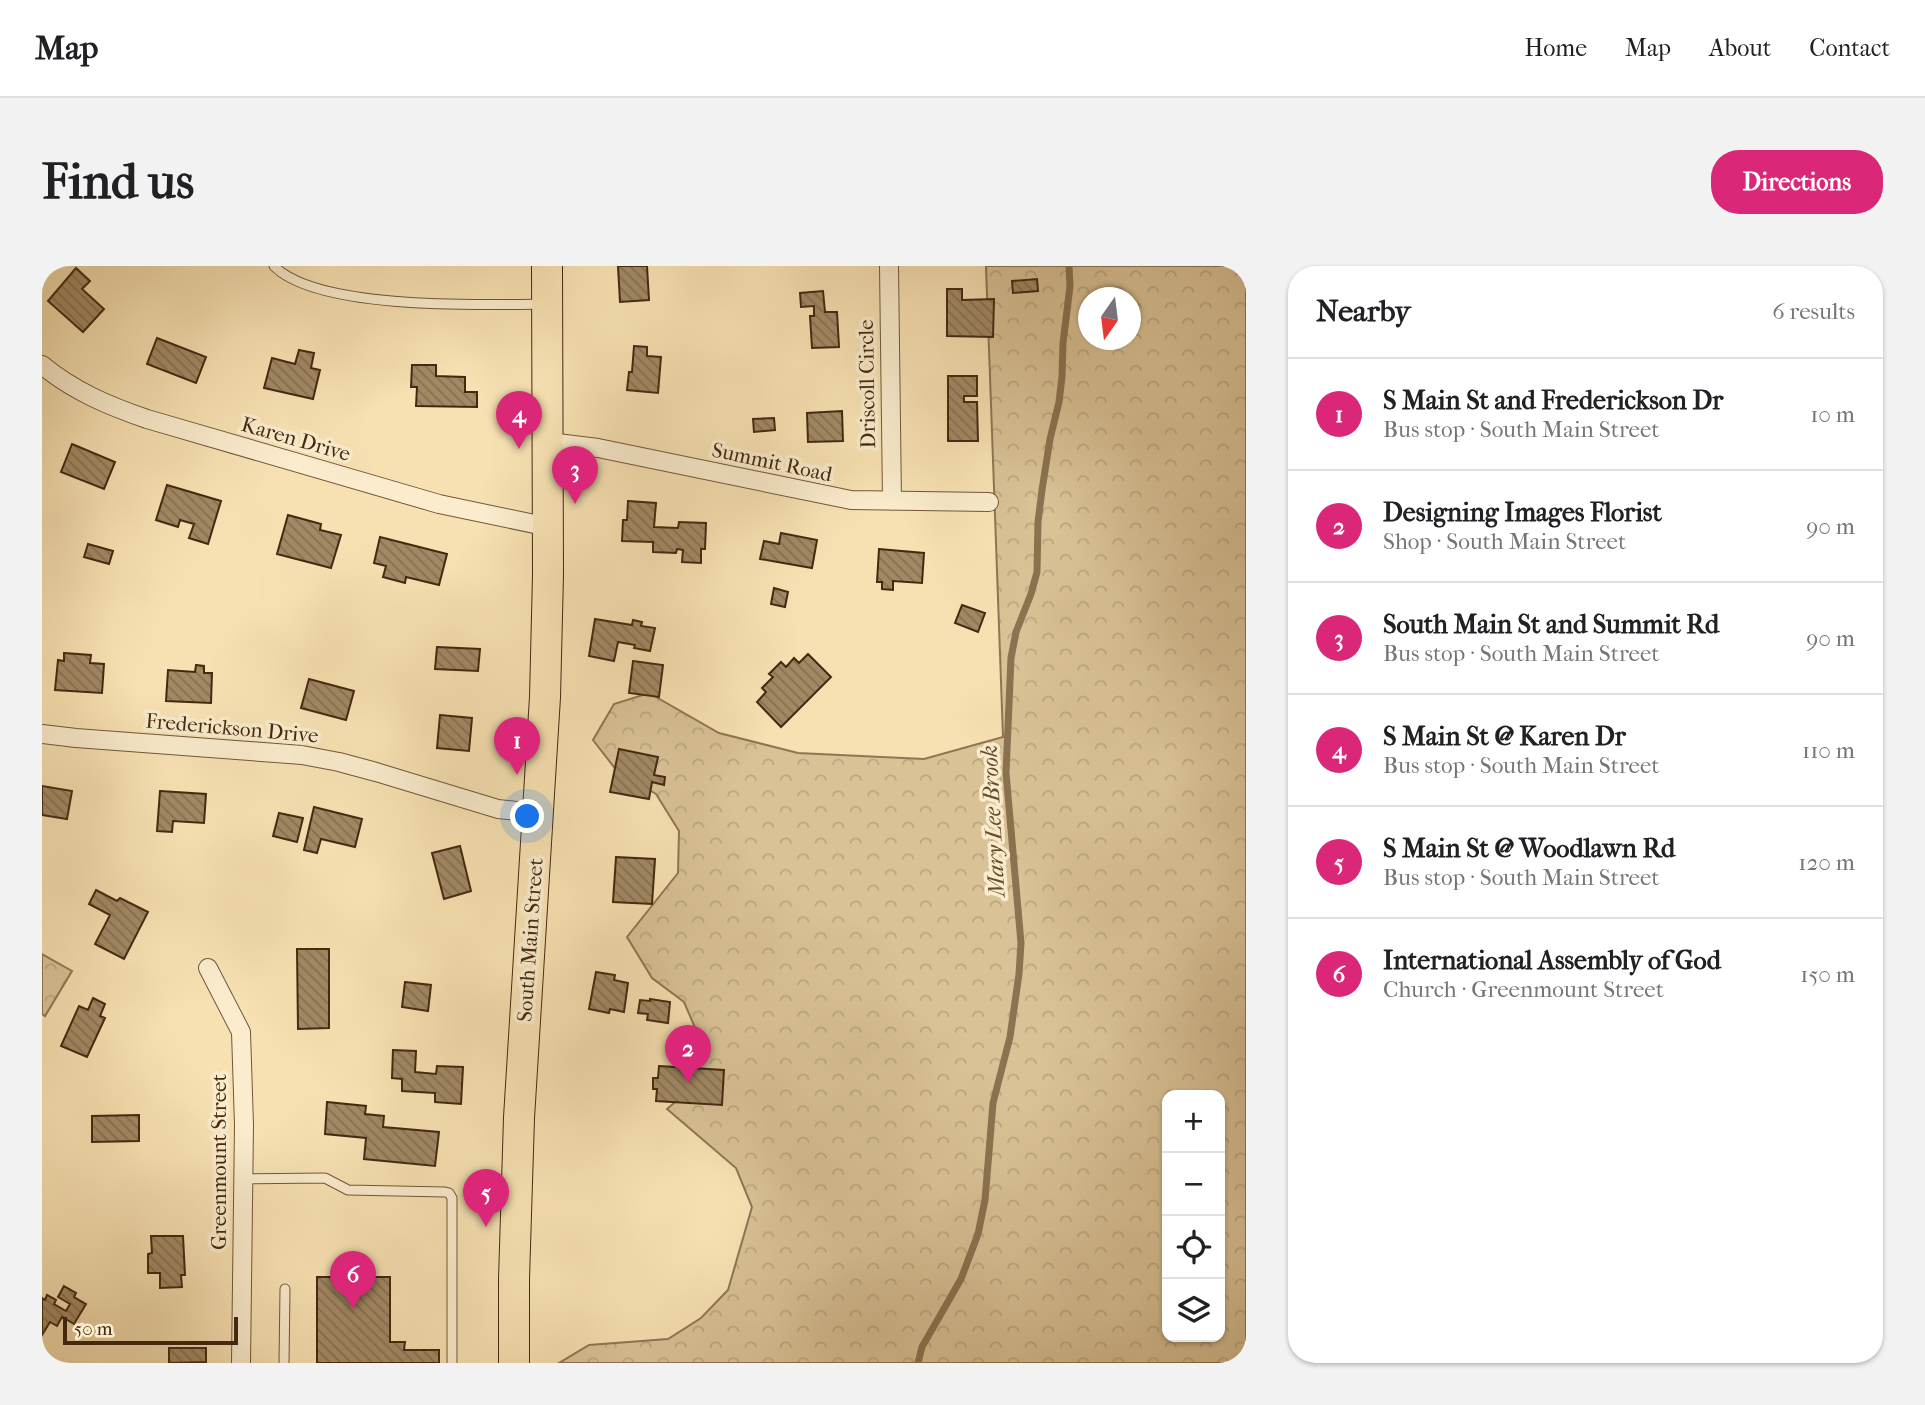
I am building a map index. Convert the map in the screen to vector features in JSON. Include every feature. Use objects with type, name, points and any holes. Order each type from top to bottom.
[{"type":"main road","name":"South Main Street","points":[[514,1363],[519,1118],[545,697],[549,527],[547,266]]},
{"type":"street","name":"Driscoll Circle","points":[[889,266],[892,501]]},
{"type":"street","name":"Karen Drive","points":[[42,365],[83,394],[147,419],[439,504],[549,527]]},
{"type":"street","name":"Summit Road","points":[[549,442],[598,448],[832,498],[989,502]]},
{"type":"street","name":"Frederickson Drive","points":[[42,734],[302,755],[376,772],[498,809],[538,813]]},
{"type":"street","name":"Greenmount Street","points":[[208,968],[241,1032],[244,1125],[240,1363]]},
{"type":"lane","points":[[274,266],[303,285],[381,300],[489,305],[547,304]]},
{"type":"lane","points":[[243,1179],[325,1178],[348,1190],[449,1193],[452,1198],[452,1363]]},
{"type":"lane","points":[[284,1363],[285,1289]]},
{"type":"green space","points":[[986,266],[1246,266],[1246,1363],[559,1363],[589,1345],[668,1339],[701,1318],[728,1290],[752,1207],[736,1168],[667,1109],[696,1084],[702,1044],[684,1002],[652,978],[627,937],[678,873],[679,831],[656,794],[617,771],[593,740],[614,704],[649,693],[719,733],[798,753],[924,759],[1003,737]]},
{"type":"green space","points":[[42,954],[72,971],[45,1016],[42,1014]]},
{"type":"building","points":[[618,266],[647,266],[649,300],[620,302]]},
{"type":"building","points":[[76,268],[90,281],[82,289],[104,309],[83,332],[48,301]]},
{"type":"building","points":[[1037,279],[1038,291],[1013,293],[1012,281]]},
{"type":"building","points":[[947,289],[962,289],[962,300],[994,299],[993,337],[947,336]]},
{"type":"building","points":[[823,291],[825,312],[837,312],[839,347],[812,348],[810,316],[814,316],[814,306],[801,307],[800,293]]},
{"type":"building","points":[[157,338],[206,357],[196,383],[147,364]]},
{"type":"building","points":[[634,346],[647,347],[647,356],[661,357],[658,393],[627,390],[629,372],[632,372]]},
{"type":"building","points":[[299,350],[314,353],[311,368],[320,370],[313,399],[264,388],[272,358],[295,364]]},
{"type":"building","points":[[412,365],[436,365],[436,376],[465,377],[465,392],[477,392],[477,407],[416,406],[417,387],[411,387]]},
{"type":"building","points":[[948,376],[977,376],[977,396],[964,396],[964,402],[977,402],[978,441],[948,441]]},
{"type":"building","points":[[842,411],[843,441],[808,442],[807,413]]},
{"type":"building","points":[[774,418],[775,430],[754,432],[753,419]]},
{"type":"building","points":[[72,444],[115,462],[104,489],[61,472]]},
{"type":"building","points":[[167,485],[221,501],[208,544],[189,538],[194,524],[180,520],[178,527],[156,520]]},
{"type":"building","points":[[628,501],[656,503],[654,527],[678,528],[679,522],[706,523],[705,549],[701,549],[701,563],[682,562],[683,550],[677,549],[676,553],[653,552],[653,542],[622,541],[623,520],[627,520]]},
{"type":"building","points":[[288,515],[321,524],[320,530],[341,535],[331,568],[277,554]]},
{"type":"building","points":[[781,533],[817,540],[812,568],[760,559],[764,541],[779,544]]},
{"type":"building","points":[[380,537],[447,554],[439,585],[406,577],[405,583],[383,577],[386,566],[374,563]]},
{"type":"building","points":[[88,544],[113,551],[109,564],[84,557]]},
{"type":"building","points":[[879,549],[924,553],[922,583],[893,581],[893,590],[882,589],[882,582],[877,582]]},
{"type":"building","points":[[774,588],[788,592],[785,607],[771,604]]},
{"type":"building","points":[[962,605],[985,613],[978,632],[955,623]]},
{"type":"building","points":[[595,619],[632,625],[633,620],[642,622],[641,626],[655,628],[650,651],[618,642],[614,661],[589,656]]},
{"type":"building","points":[[437,647],[480,649],[478,671],[435,669]]},
{"type":"building","points":[[64,653],[91,655],[90,663],[104,664],[102,693],[55,690],[58,660],[64,661]]},
{"type":"building","points":[[808,654],[831,677],[781,727],[757,702],[766,692],[762,688],[773,677],[769,674],[781,662],[786,667],[794,658],[799,663]]},
{"type":"building","points":[[633,661],[663,665],[659,697],[629,693]]},
{"type":"building","points":[[196,665],[204,666],[204,673],[212,673],[211,703],[166,701],[168,670],[195,672]]},
{"type":"building","points":[[309,679],[354,691],[346,720],[301,708]]},
{"type":"building","points":[[440,715],[472,718],[469,751],[437,748]]},
{"type":"building","points":[[619,749],[658,757],[654,775],[665,777],[664,785],[652,782],[649,799],[610,792]]},
{"type":"building","points":[[42,786],[72,791],[67,819],[42,815]]},
{"type":"building","points":[[160,791],[206,794],[204,823],[173,821],[172,832],[157,831]]},
{"type":"building","points":[[314,807],[362,819],[355,847],[321,839],[317,853],[304,850]]},
{"type":"building","points":[[279,813],[303,818],[297,842],[273,836]]},
{"type":"building","points":[[460,846],[471,891],[444,899],[432,853]]},
{"type":"building","points":[[616,857],[655,859],[652,904],[613,902]]},
{"type":"building","points":[[96,890],[148,912],[124,959],[95,944],[110,915],[89,904]]},
{"type":"building","points":[[297,949],[329,949],[329,1028],[298,1029]]},
{"type":"building","points":[[596,972],[615,975],[614,980],[628,983],[624,1012],[610,1009],[609,1013],[589,1009]]},
{"type":"building","points":[[405,982],[431,985],[428,1011],[402,1007]]},
{"type":"building","points":[[93,998],[105,1004],[100,1016],[105,1018],[87,1057],[61,1046],[79,1006],[88,1010]]},
{"type":"building","points":[[640,1000],[670,1002],[668,1023],[647,1020],[648,1014],[638,1013]]},
{"type":"building","points":[[393,1050],[416,1051],[415,1072],[436,1074],[437,1066],[463,1067],[461,1104],[435,1102],[435,1093],[402,1091],[402,1079],[392,1078]]},
{"type":"building","points":[[659,1066],[724,1070],[722,1105],[656,1101],[657,1089],[653,1089],[653,1078],[658,1078]]},
{"type":"building","points":[[327,1102],[366,1106],[365,1114],[384,1116],[383,1127],[439,1132],[435,1166],[364,1159],[366,1138],[325,1134]]},
{"type":"building","points":[[139,1115],[139,1141],[92,1142],[92,1116]]},
{"type":"building","points":[[151,1236],[183,1236],[185,1275],[181,1275],[182,1287],[160,1288],[160,1273],[148,1273],[148,1254],[152,1253]]},
{"type":"building","points":[[317,1277],[390,1277],[390,1342],[405,1342],[404,1350],[439,1350],[439,1363],[317,1363]]},
{"type":"building","points":[[64,1286],[76,1293],[74,1297],[86,1304],[74,1324],[62,1317],[57,1326],[50,1322],[42,1335],[42,1298],[45,1300],[47,1295],[56,1300],[54,1304],[66,1311],[70,1304],[58,1297]]},
{"type":"building","points":[[169,1348],[206,1348],[206,1362],[169,1363]]},
{"type":"waterway","name":"Mary Lee Brook","points":[[918,1363],[922,1347],[961,1279],[978,1234],[985,1200],[993,1103],[1010,1037],[1019,974],[1021,943],[1006,773],[1011,658],[1016,632],[1037,572],[1042,490],[1062,377],[1070,286],[1069,266]]},
{"type":"place","name":"S Main St @ Karen Dr","points":[[519,449]]},
{"type":"place","name":"South Main St and Summit Rd","points":[[575,504]]},
{"type":"place","name":"S Main St and Frederickson Dr","points":[[517,775]]},
{"type":"place","name":"Designing Images Florist","points":[[688,1083]]},
{"type":"place","name":"S Main St @ Woodlawn Rd","points":[[486,1227]]},
{"type":"place","name":"International Assembly of God","points":[[353,1309]]}]
